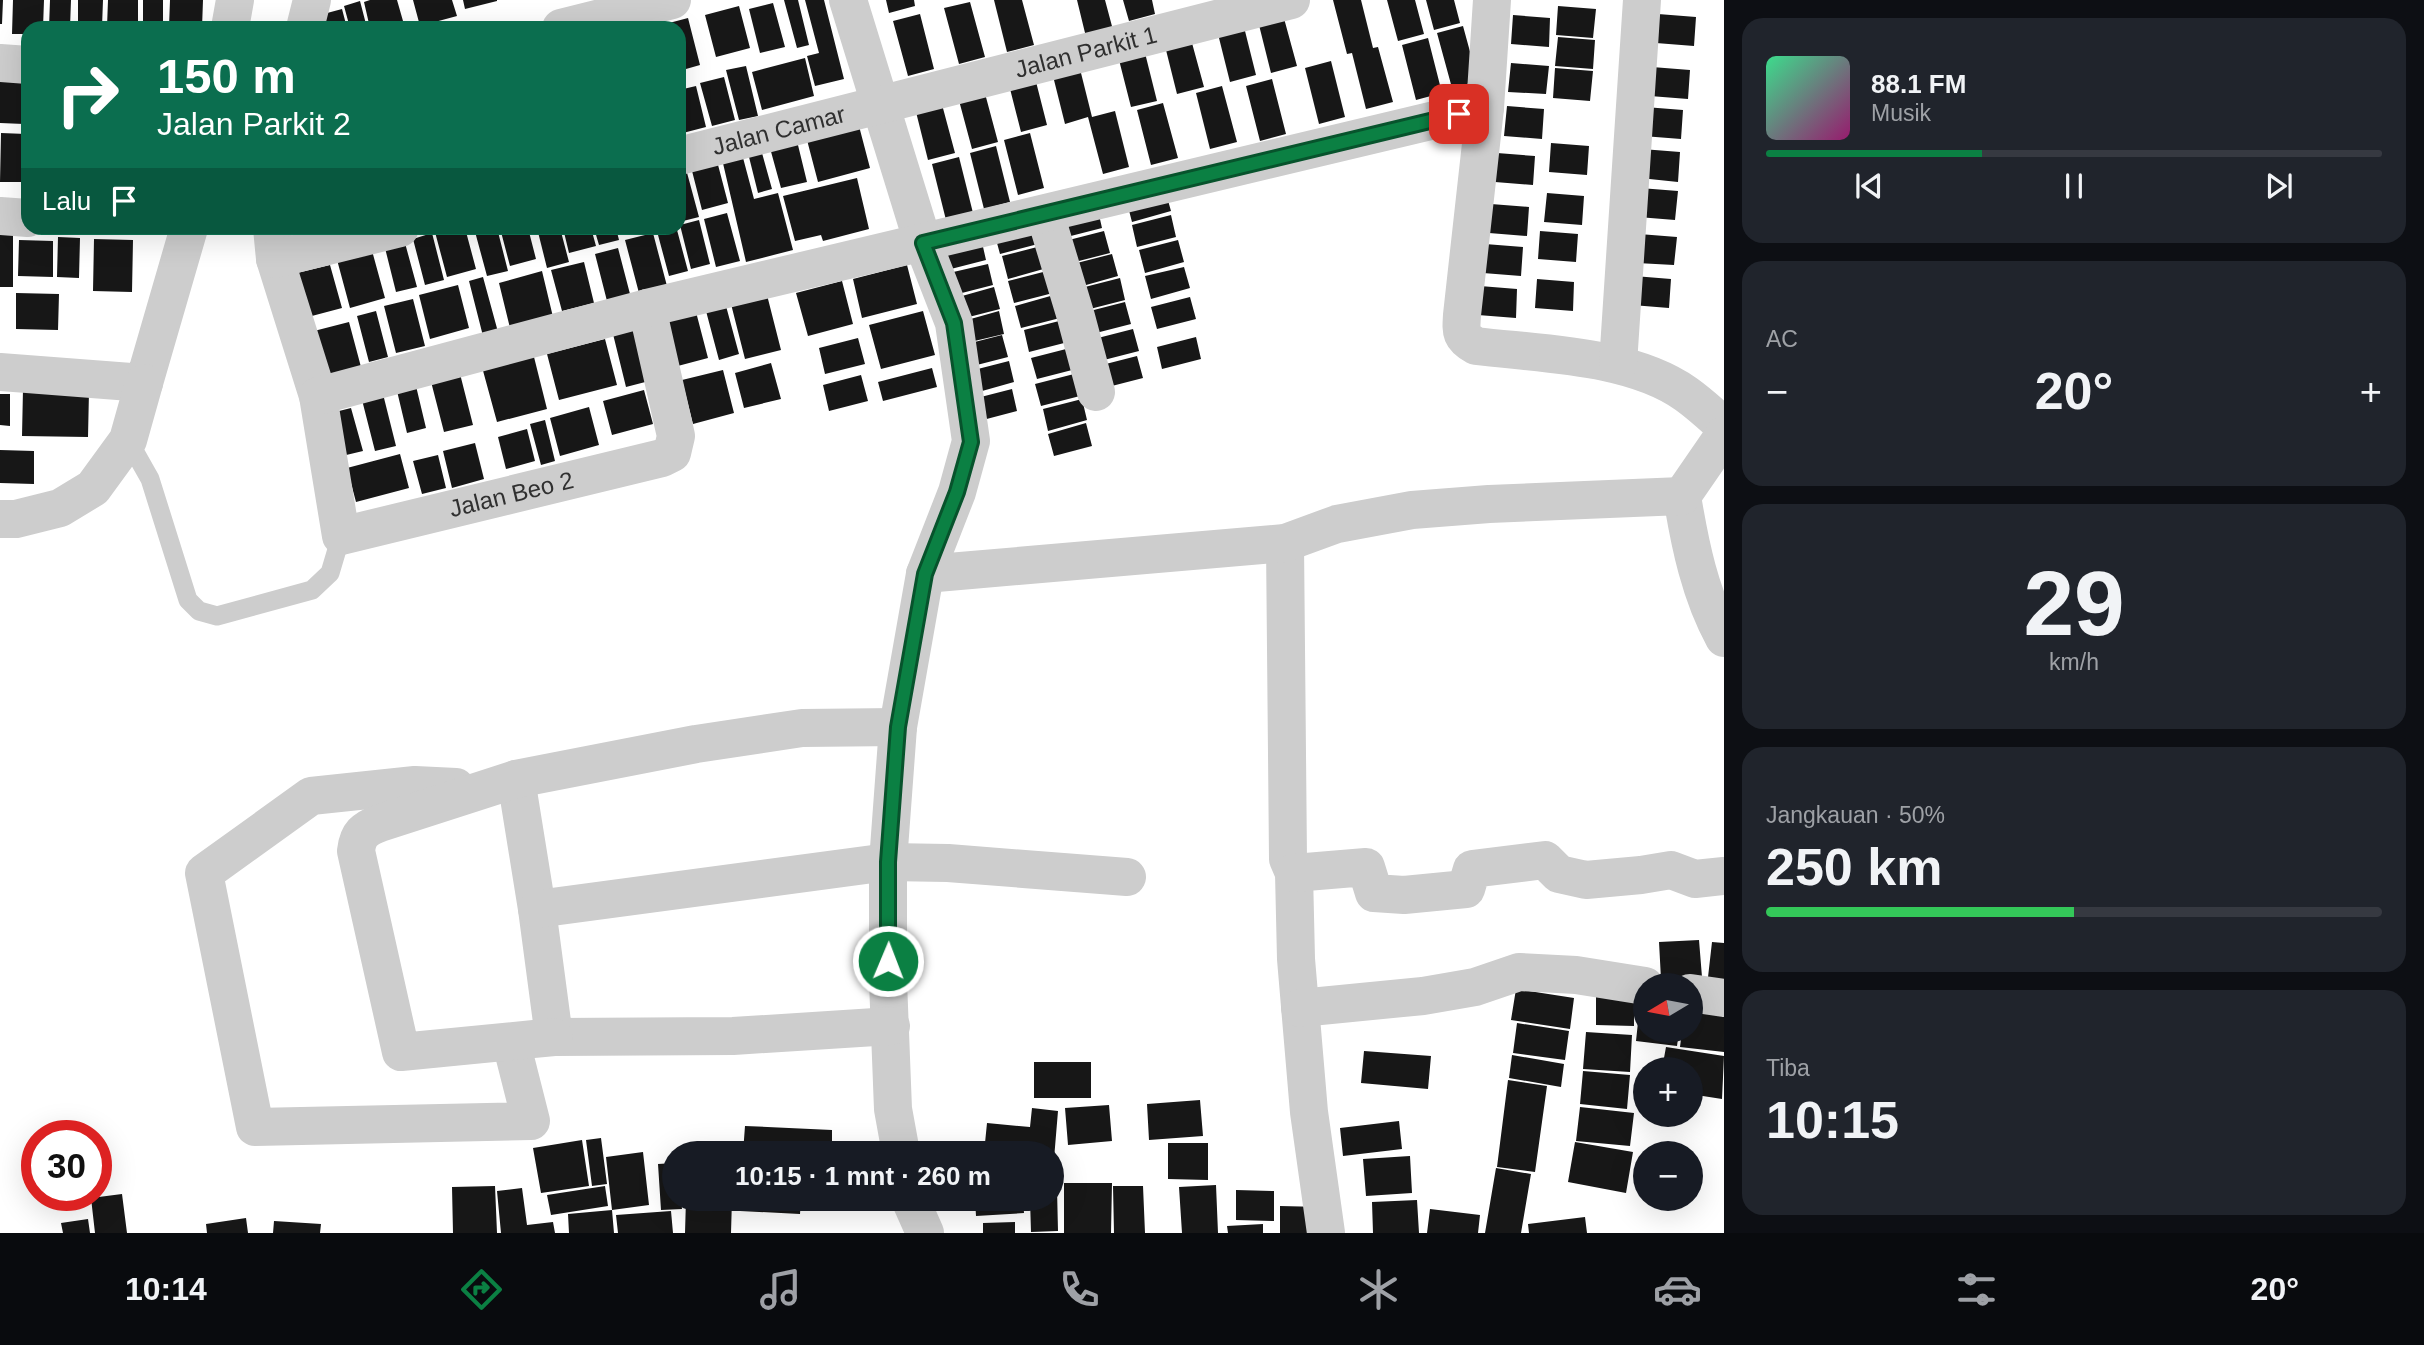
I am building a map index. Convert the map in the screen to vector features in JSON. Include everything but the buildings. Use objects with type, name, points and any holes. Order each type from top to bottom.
[{"type":"street","points":[[231,21],[235,0]]},
{"type":"street","points":[[307,21],[312,0]]},
{"type":"street","points":[[589,21],[672,0]]},
{"type":"street","points":[[848,0],[923,243],[954,323],[971,442],[957,492],[925,574],[898,727],[888,862],[888,981],[893,1109],[899,1141]]},
{"type":"street","name":"Jalan Parkit 1","points":[[880,105],[1291,0]]},
{"type":"street","points":[[1492,0],[1485,108],[1461,331],[1466,341],[1476,346],[1618,364],[1646,373],[1685,393],[1724,426]]},
{"type":"street","points":[[1618,364],[1642,0]]},
{"type":"street","points":[[0,63],[21,64]]},
{"type":"street","name":"Jalan Camar","points":[[686,154],[880,105]]},
{"type":"street","points":[[318,396],[647,308],[1485,108]]},
{"type":"street","points":[[1045,214],[1096,392]]},
{"type":"street","points":[[0,216],[21,218]]},
{"type":"street","points":[[0,519],[16,519],[60,508],[93,488],[128,440],[187,235]]},
{"type":"street","points":[[341,235],[274,243],[318,396],[341,536]]},
{"type":"street","name":"Jalan Beo 2","points":[[341,536],[662,458],[672,453],[676,436],[647,308]]},
{"type":"street","points":[[0,372],[144,383]]},
{"type":"street","points":[[1724,435],[1682,496],[1692,555],[1714,620],[1724,638]]},
{"type":"street","points":[[925,574],[1285,544],[1337,524],[1412,510],[1682,496]]},
{"type":"street","points":[[1285,544],[1288,859],[1294,873],[1296,959],[1309,1112],[1326,1233]]},
{"type":"street","points":[[891,1026],[733,1036],[554,1037],[401,1052],[356,851],[357,839],[370,827],[502,783],[696,744],[802,728],[898,727]]},
{"type":"street","points":[[502,783],[537,909],[554,1037]]},
{"type":"street","points":[[502,783],[415,785],[311,796],[204,873],[255,1127],[531,1121],[511,1042]]},
{"type":"street","points":[[1294,873],[1366,867],[1374,892],[1404,895],[1466,889],[1472,869],[1545,860],[1559,874],[1586,880],[1641,876],[1671,870],[1695,879],[1724,876]]},
{"type":"street","points":[[537,909],[888,862],[948,863],[1127,877]]},
{"type":"street","points":[[1300,1008],[1423,996],[1475,987],[1519,972],[1576,975],[1633,984]]},
{"type":"street","points":[[1703,995],[1724,998]]},
{"type":"street","points":[[915,1211],[925,1233]]},
{"type":"lane","points":[[128,440],[150,479],[188,600],[199,611],[217,616],[312,590],[330,573],[341,536]]},
{"type":"route","points":[[888,961],[888,862],[898,727],[925,574],[957,492],[971,442],[954,323],[923,243],[1459,114]]}]
